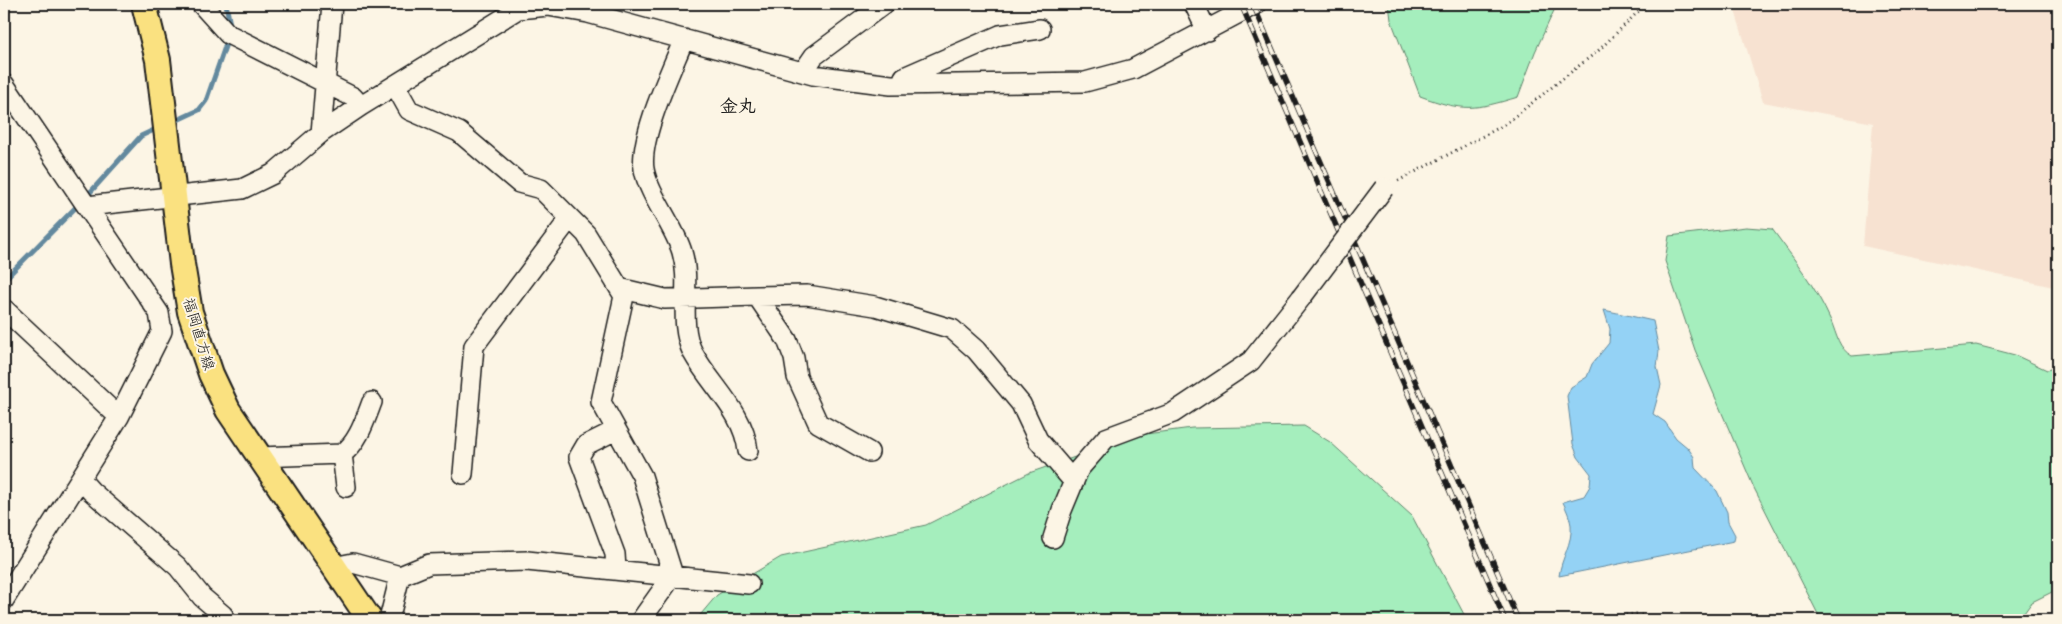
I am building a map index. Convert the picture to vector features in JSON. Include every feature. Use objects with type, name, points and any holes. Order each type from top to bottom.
[{"type":"main road","name":"福岡直方線","points":[[144,4],[158,60],[182,264],[190,312],[211,374],[228,410],[370,620]]},
{"type":"street","points":[[201,4],[228,34],[353,96],[361,106]]},
{"type":"street","points":[[321,133],[332,4]]},
{"type":"street","points":[[802,72],[814,56],[884,4]]},
{"type":"street","points":[[1194,4],[1207,31]]},
{"type":"street","points":[[87,206],[175,198],[242,189],[273,174],[321,133],[361,106],[518,9],[548,6],[588,13],[802,72],[849,81],[901,85],[1085,82],[1133,69],[1256,4]]},
{"type":"street","points":[[901,85],[904,77],[1000,35],[1040,29]]},
{"type":"street","points":[[684,39],[645,145],[644,170],[682,251],[687,283],[685,324],[693,352],[728,402],[747,438],[748,451]]},
{"type":"street","points":[[4,84],[159,312],[162,331],[119,417],[81,480],[4,598]]},
{"type":"street","points":[[395,85],[409,110],[459,132],[519,183],[541,189],[586,234],[624,296],[601,402],[642,476],[673,575]]},
{"type":"street","points":[[1053,538],[1079,469],[1106,438],[1173,413],[1252,361],[1384,188]]},
{"type":"street","points":[[462,474],[474,346],[570,218]]},
{"type":"street","points":[[619,288],[664,299],[807,295],[875,306],[952,328],[976,350],[1021,404],[1038,440],[1074,482]]},
{"type":"street","points":[[757,296],[787,340],[794,358],[797,377],[818,423],[869,452]]},
{"type":"street","points":[[4,309],[119,417]]},
{"type":"street","points":[[259,457],[342,454],[350,448],[372,402]]},
{"type":"street","points":[[616,430],[586,445],[579,457],[615,554],[616,569]]},
{"type":"street","points":[[342,454],[346,487]]},
{"type":"street","points":[[81,480],[178,567],[202,597],[223,614]]},
{"type":"street","points":[[333,567],[353,563],[400,576],[429,564],[527,561],[749,584]]},
{"type":"street","points":[[641,620],[673,575]]},
{"type":"street","points":[[389,620],[400,576]]},
{"type":"path","points":[[1384,188],[1504,125],[1599,50],[1646,4]]},
{"type":"path","points":[[1572,620],[1637,614],[1649,617],[1651,620]]},
{"type":"shaded area","points":[[1733,4],[2058,4],[2058,288],[1863,246],[1873,123],[1763,102]]},
{"type":"green space","points":[[1389,4],[1557,4],[1535,52],[1518,97],[1491,105],[1459,107],[1420,96],[1391,20]]},
{"type":"green space","points":[[1746,227],[1772,229],[1812,285],[1841,345],[1852,356],[1976,345],[2015,355],[2047,370],[2058,367],[2058,589],[2032,602],[2019,620],[1821,620],[1754,488],[1695,350],[1665,261],[1669,236]]},
{"type":"green space","points":[[1304,426],[1330,442],[1412,516],[1467,620],[696,620],[717,595],[781,557],[926,525],[1029,473],[1138,435],[1192,428]]},
{"type":"water","points":[[1604,310],[1653,321],[1659,351],[1657,367],[1661,385],[1653,414],[1665,422],[1676,438],[1688,448],[1694,457],[1695,468],[1717,491],[1727,512],[1728,522],[1735,535],[1734,541],[1559,576],[1571,532],[1570,519],[1563,502],[1584,496],[1590,486],[1591,474],[1578,457],[1573,444],[1567,396],[1571,387],[1587,377],[1592,364],[1609,343],[1610,329]]},
{"type":"waterway","points":[[226,4],[230,25]]},
{"type":"waterway","points":[[171,123],[199,110],[206,101],[228,38]]},
{"type":"waterway","points":[[86,197],[141,136],[158,128]]},
{"type":"waterway","points":[[4,280],[80,203]]},
{"type":"railway","points":[[1241,4],[1505,620]]},
{"type":"railway","points":[[1253,4],[1518,620]]},
{"type":"district","name":"金丸","points":[[738,106]]}]
